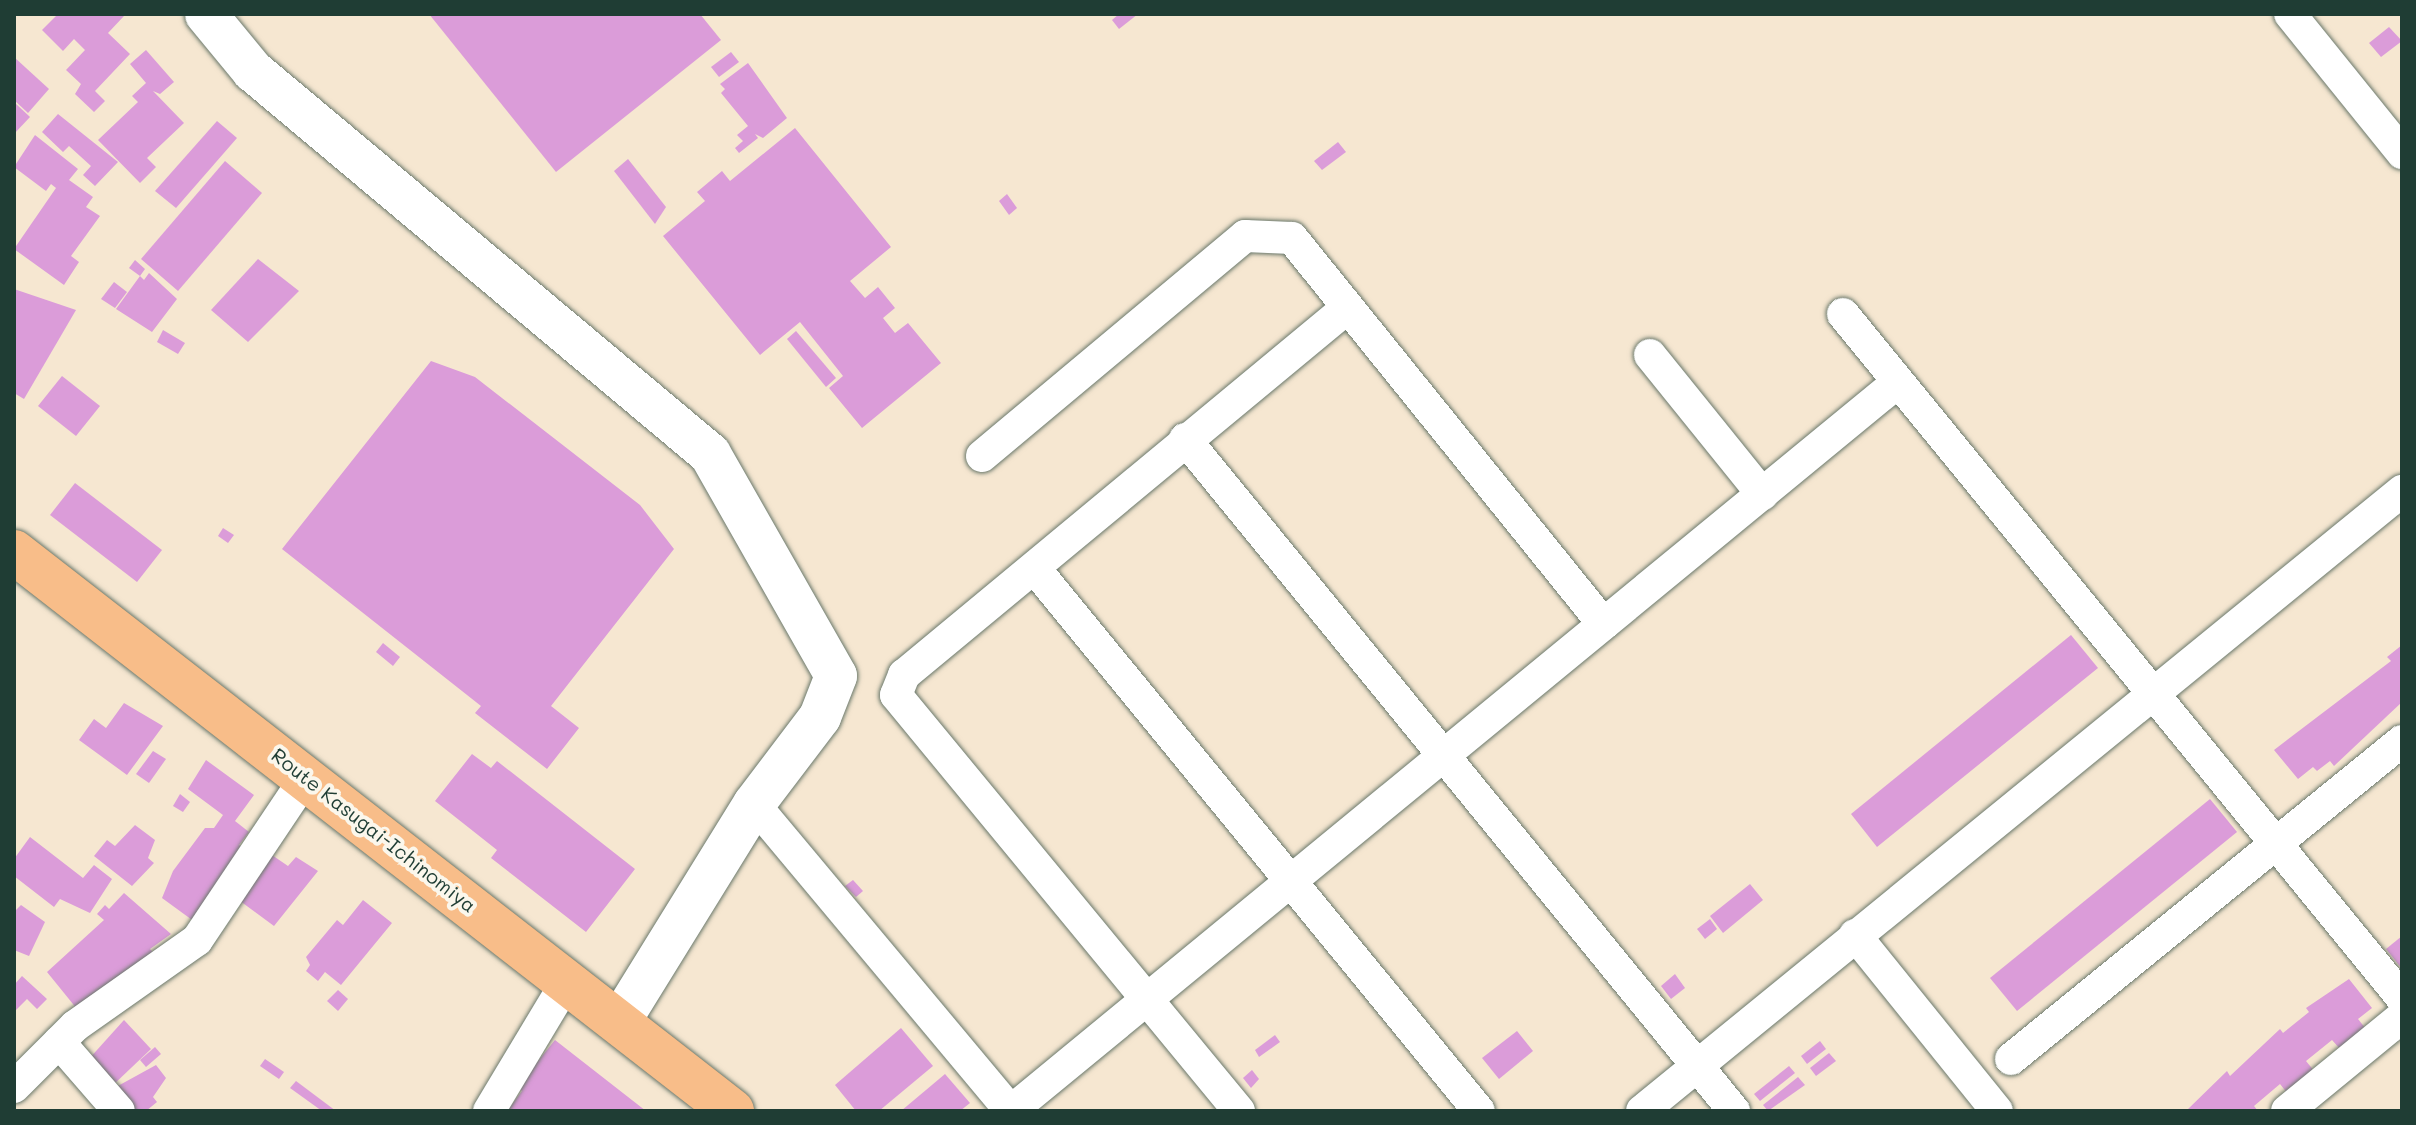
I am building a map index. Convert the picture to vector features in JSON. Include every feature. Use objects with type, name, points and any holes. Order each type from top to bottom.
[{"type":"main road","name":"Route Kasugai-Ichinomiya","points":[[14,552],[732,1111]]},
{"type":"street","points":[[206,14],[253,71],[710,454],[836,676],[820,717],[754,804],[619,1023]]},
{"type":"street","points":[[2290,14],[2402,153]]},
{"type":"street","points":[[982,456],[1245,236],[1292,238],[1603,624]]},
{"type":"street","points":[[1239,1111],[896,695],[904,675],[1036,570],[1185,439],[1347,308]]},
{"type":"street","points":[[1843,314],[2402,998]]},
{"type":"street","points":[[1650,355],[1762,494]]},
{"type":"street","points":[[754,804],[1011,1111],[1898,382]]},
{"type":"street","points":[[1185,439],[1734,1111]]},
{"type":"street","points":[[1642,1111],[2151,691],[2402,491]]},
{"type":"street","points":[[1036,570],[1479,1111]]},
{"type":"street","points":[[2011,1059],[2402,741]]},
{"type":"street","points":[[14,1087],[59,1042],[197,940],[306,777]]},
{"type":"street","points":[[1855,935],[1997,1111]]},
{"type":"street","points":[[489,1111],[567,981]]},
{"type":"street","points":[[2287,1111],[2402,1017]]},
{"type":"street","points":[[59,1042],[119,1111]]},
{"type":"building","points":[[58,14],[124,16],[108,33],[130,54],[95,91],[105,101],[94,112],[75,94],[81,84],[66,70],[85,50],[74,39],[63,51],[42,30]]},
{"type":"building","points":[[429,14],[700,14],[721,40],[556,172]]},
{"type":"building","points":[[1119,14],[1138,14],[1119,29],[1112,20]]},
{"type":"building","points":[[2389,27],[2402,41],[2381,57],[2369,43]]},
{"type":"building","points":[[146,50],[174,82],[160,94],[153,91],[184,123],[147,158],[156,167],[140,183],[98,140],[138,102],[132,96],[146,83],[130,64]]},
{"type":"building","points":[[731,52],[739,62],[719,77],[711,67]]},
{"type":"building","points":[[14,57],[49,89],[28,113],[14,100]]},
{"type":"building","points":[[748,63],[787,118],[763,138],[755,134],[758,138],[739,153],[735,148],[743,141],[737,135],[748,126],[721,93],[725,89],[720,84]]},
{"type":"building","points":[[14,102],[30,117],[14,134]]},
{"type":"building","points":[[58,114],[118,162],[95,186],[83,175],[91,166],[69,146],[63,152],[42,132]]},
{"type":"building","points":[[217,121],[237,138],[176,208],[155,191]]},
{"type":"building","points":[[795,128],[891,247],[850,281],[865,298],[878,287],[895,308],[883,318],[895,333],[908,323],[941,363],[862,428],[829,388],[843,376],[800,322],[760,355],[663,236],[705,201],[697,192],[722,171],[730,181]]},
{"type":"building","points":[[35,135],[78,169],[69,180],[93,197],[86,207],[100,216],[71,256],[79,262],[64,285],[14,249],[56,188],[51,184],[46,191],[14,167]]},
{"type":"building","points":[[1338,142],[1346,152],[1322,170],[1314,161]]},
{"type":"building","points":[[628,159],[666,207],[655,224],[614,171]]},
{"type":"building","points":[[225,161],[262,193],[178,291],[141,259]]},
{"type":"building","points":[[1007,194],[1017,208],[1009,215],[999,201]]},
{"type":"building","points":[[258,259],[299,291],[248,342],[211,310]]},
{"type":"building","points":[[135,260],[145,269],[140,276],[129,268]]},
{"type":"building","points":[[149,273],[177,299],[152,332],[116,309],[140,276],[144,280]]},
{"type":"building","points":[[114,282],[127,292],[115,308],[101,299]]},
{"type":"building","points":[[14,289],[76,310],[24,399],[14,393]]},
{"type":"building","points":[[163,330],[185,343],[178,354],[157,342]]},
{"type":"building","points":[[796,331],[836,378],[826,387],[787,339]]},
{"type":"building","points":[[431,361],[475,377],[640,505],[674,549],[551,706],[579,728],[547,769],[475,713],[481,706],[282,549]]},
{"type":"building","points":[[62,376],[100,406],[76,436],[38,406]]},
{"type":"building","points":[[75,483],[162,550],[137,582],[50,515]]},
{"type":"building","points":[[223,528],[234,535],[228,543],[218,536]]},
{"type":"building","points":[[2071,635],[2098,668],[1877,847],[1851,814]]},
{"type":"building","points":[[383,643],[400,657],[393,666],[376,652]]},
{"type":"building","points":[[2402,645],[2402,702],[2334,766],[2330,761],[2317,771],[2313,767],[2298,779],[2274,750],[2391,661],[2387,657]]},
{"type":"building","points":[[124,703],[163,726],[127,775],[79,740],[94,719],[106,728]]},
{"type":"building","points":[[153,751],[166,759],[149,783],[136,774]]},
{"type":"building","points":[[472,754],[491,768],[497,761],[635,869],[586,932],[491,858],[497,850],[435,801]]},
{"type":"building","points":[[206,760],[254,795],[235,821],[249,832],[239,845],[250,853],[199,925],[162,898],[173,871],[205,828],[214,828],[223,815],[188,789]]},
{"type":"building","points":[[180,794],[190,802],[183,812],[173,806]]},
{"type":"building","points":[[2210,799],[2237,832],[2017,1011],[1990,978]]},
{"type":"building","points":[[135,825],[155,840],[148,858],[154,863],[132,886],[94,856],[107,840],[115,846]]},
{"type":"building","points":[[30,837],[83,878],[94,865],[112,879],[90,913],[60,899],[54,907],[14,876],[14,859]]},
{"type":"building","points":[[269,853],[288,866],[296,857],[318,871],[274,926],[236,898]]},
{"type":"building","points":[[853,880],[863,891],[856,897],[845,886]]},
{"type":"building","points":[[1750,884],[1763,900],[1723,933],[1710,916]]},
{"type":"building","points":[[124,893],[171,934],[150,949],[156,955],[77,1009],[47,972],[104,920],[97,914],[105,905],[109,909]]},
{"type":"building","points":[[363,900],[392,923],[341,985],[325,972],[318,981],[306,971],[310,965],[306,957],[337,920],[343,925]]},
{"type":"building","points":[[21,905],[45,922],[29,956],[14,950],[14,912]]},
{"type":"building","points":[[1710,919],[1717,929],[1705,939],[1697,929]]},
{"type":"building","points":[[2402,936],[2402,969],[2386,949]]},
{"type":"building","points":[[1675,974],[1685,988],[1671,999],[1661,986]]},
{"type":"building","points":[[22,976],[47,999],[37,1009],[27,999],[14,1012],[14,985]]},
{"type":"building","points":[[2349,979],[2372,1008],[2358,1019],[2366,1029],[2341,1050],[2332,1040],[2306,1061],[2315,1072],[2288,1094],[2280,1084],[2254,1106],[2258,1111],[2186,1111],[2227,1071],[2230,1076],[2280,1029],[2283,1033],[2309,1012],[2306,1008]]},
{"type":"building","points":[[338,990],[348,999],[338,1011],[327,1001]]},
{"type":"building","points":[[124,1020],[151,1049],[111,1087],[88,1060]]},
{"type":"building","points":[[901,1028],[933,1066],[879,1111],[856,1111],[835,1085]]},
{"type":"building","points":[[1517,1031],[1533,1051],[1499,1079],[1482,1058]]},
{"type":"building","points":[[1275,1035],[1280,1042],[1259,1057],[1255,1050]]},
{"type":"building","points":[[555,1040],[646,1111],[507,1111],[522,1091],[517,1087]]},
{"type":"building","points":[[1820,1041],[1826,1049],[1807,1064],[1801,1056]]},
{"type":"building","points":[[155,1047],[161,1054],[146,1067],[140,1060]]},
{"type":"building","points":[[1829,1053],[1836,1061],[1816,1076],[1810,1068]]},
{"type":"building","points":[[265,1059],[284,1072],[279,1079],[260,1066]]},
{"type":"building","points":[[156,1065],[166,1078],[153,1097],[157,1102],[146,1111],[127,1111],[116,1087]]},
{"type":"building","points":[[1789,1066],[1795,1073],[1760,1101],[1754,1094]]},
{"type":"building","points":[[1252,1070],[1259,1079],[1251,1088],[1243,1078]]},
{"type":"building","points":[[945,1074],[970,1103],[960,1111],[901,1111]]},
{"type":"building","points":[[1798,1077],[1805,1085],[1768,1111],[1763,1105]]},
{"type":"building","points":[[296,1081],[336,1111],[322,1111],[290,1088]]}]
